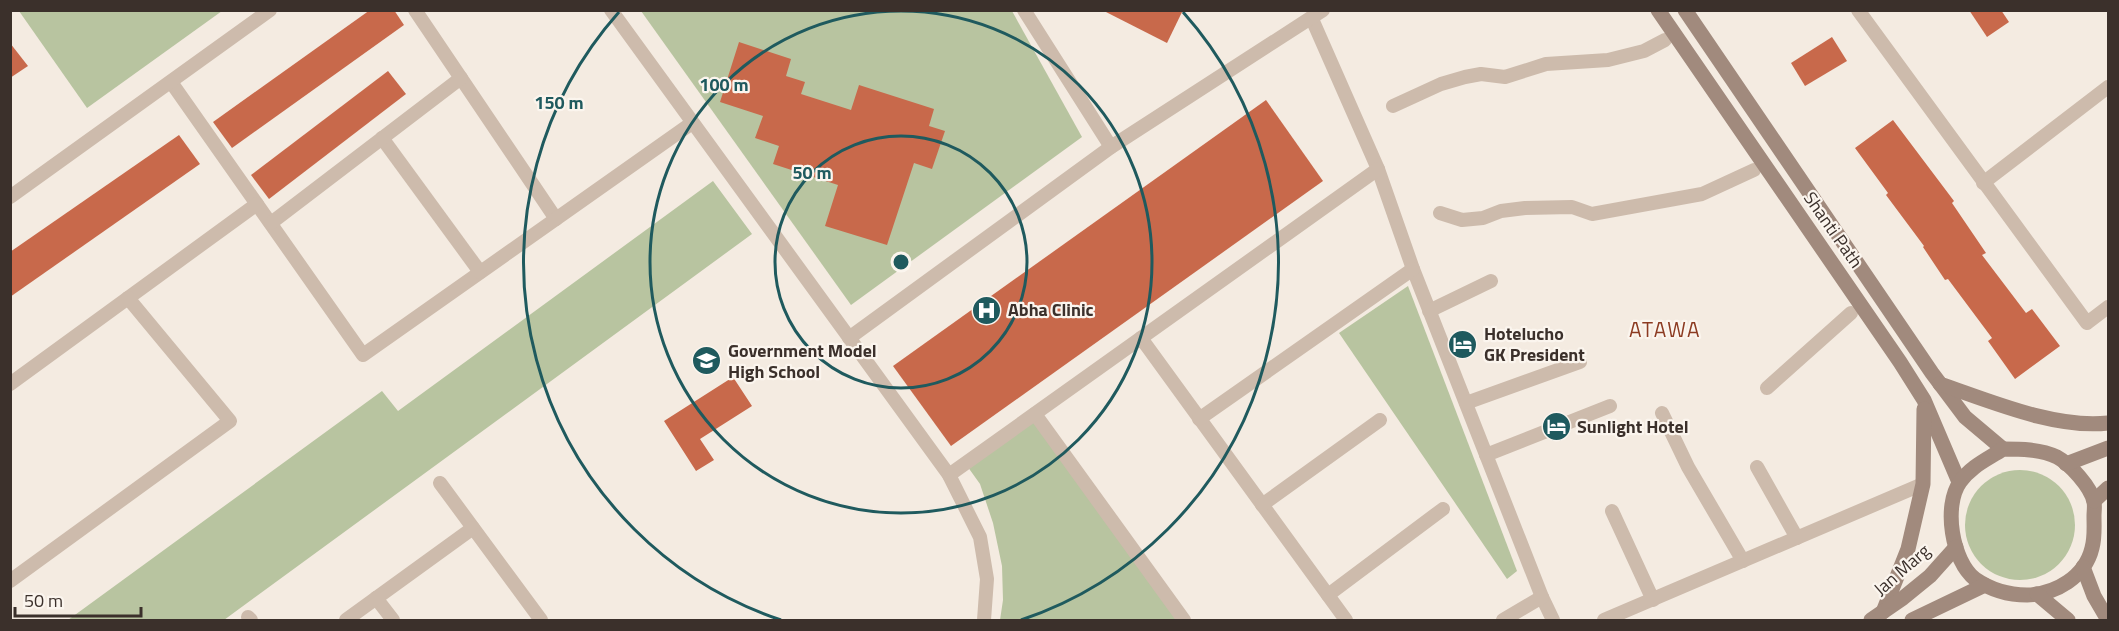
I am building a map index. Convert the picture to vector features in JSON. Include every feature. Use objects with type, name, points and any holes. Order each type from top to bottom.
[{"type":"main road","name":"Shanti Path","points":[[1658,10],[1900,362],[1924,400],[1959,482]]},
{"type":"main road","name":"Shanti Path","points":[[1685,10],[1940,384],[1965,417],[2003,449]]},
{"type":"main road","points":[[1940,384],[2036,416],[2094,425],[2109,423]]},
{"type":"main road","points":[[1877,616],[1908,549],[1923,484],[1924,400]]},
{"type":"main road","points":[[2066,464],[2109,448]]},
{"type":"main road","points":[[2003,449],[2030,450],[2056,457],[2083,481],[2094,501],[2095,530],[2092,549],[2083,567],[2060,588],[2037,594],[2010,595],[1985,585],[1970,574],[1956,547],[1951,510],[1954,492],[1967,472],[2003,449]]},
{"type":"main road","points":[[2094,501],[2109,488]]},
{"type":"main road","name":"Jan Marg","points":[[1877,616],[1930,576],[1956,547]]},
{"type":"main road","points":[[2083,567],[2094,596],[2108,621]]},
{"type":"main road","points":[[1912,621],[1985,585]]},
{"type":"main road","points":[[2037,594],[2068,621]]},
{"type":"street","points":[[10,197],[270,10]]},
{"type":"street","points":[[415,10],[556,219]]},
{"type":"street","points":[[611,10],[949,475],[980,537],[987,579],[984,621]]},
{"type":"street","points":[[1024,10],[1111,147]]},
{"type":"street","points":[[1858,10],[2087,323],[2109,308]]},
{"type":"street","points":[[849,338],[1111,147],[1318,15],[1378,169],[1413,269],[1553,621]]},
{"type":"street","points":[[1393,106],[1441,84],[1465,77],[1481,74],[1505,77],[1546,64],[1608,60],[1644,51],[1665,40]]},
{"type":"street","points":[[271,223],[460,78]]},
{"type":"street","points":[[171,82],[363,355],[692,123]]},
{"type":"street","points":[[1983,183],[2109,87]]},
{"type":"street","points":[[382,138],[480,272]]},
{"type":"street","points":[[949,475],[1378,169]]},
{"type":"street","points":[[1440,213],[1462,220],[1483,218],[1501,211],[1525,208],[1572,207],[1592,214],[1702,194],[1754,170]]},
{"type":"street","points":[[10,384],[257,204]]},
{"type":"street","points":[[1199,419],[1413,269]]},
{"type":"street","points":[[1430,310],[1491,281]]},
{"type":"street","points":[[10,581],[230,421],[128,298]]},
{"type":"street","points":[[1767,388],[1851,313]]},
{"type":"street","points":[[1141,338],[1346,621]]},
{"type":"street","points":[[1466,403],[1580,362]]},
{"type":"street","points":[[1486,455],[1610,406]]},
{"type":"street","points":[[1662,413],[1688,467],[1743,561]]},
{"type":"street","points":[[1035,414],[1184,621]]},
{"type":"street","points":[[1262,505],[1380,420]]},
{"type":"street","points":[[1757,466],[1797,538]]},
{"type":"street","points":[[440,483],[541,621]]},
{"type":"street","points":[[1604,621],[1923,484]]},
{"type":"street","points":[[1328,595],[1443,508]]},
{"type":"street","points":[[1612,511],[1653,600]]},
{"type":"street","points":[[346,621],[473,528]]},
{"type":"street","points":[[1503,621],[1542,597]]},
{"type":"street","points":[[376,598],[393,621]]},
{"type":"green space","points":[[19,11],[222,11],[87,108]]},
{"type":"green space","points":[[641,11],[1012,11],[1082,137],[851,305]]},
{"type":"green space","points":[[713,181],[752,234],[224,620],[68,620],[382,391],[398,411]]},
{"type":"green space","points":[[1408,286],[1517,571],[1507,579],[1339,333]]},
{"type":"green space","points":[[1035,414],[1184,620],[1000,620],[1003,600],[1002,566],[993,523],[980,484],[965,463]]},
{"type":"green space","points":[[2020,470],[2041,474],[2059,486],[2071,504],[2075,525],[2071,546],[2059,564],[2041,576],[2020,580],[1999,576],[1981,564],[1969,546],[1965,525],[1969,504],[1981,486],[1999,474]]},
{"type":"building","points":[[370,10],[394,10],[404,25],[232,148],[213,122]]},
{"type":"building","points":[[1102,10],[1183,10],[1167,43]]},
{"type":"building","points":[[1969,10],[2001,10],[2009,22],[1987,37]]},
{"type":"building","points":[[1832,37],[1847,61],[1805,86],[1791,63]]},
{"type":"building","points":[[739,42],[791,59],[786,76],[805,82],[801,94],[851,110],[859,85],[934,109],[929,126],[945,131],[932,169],[914,163],[887,245],[825,226],[838,185],[773,164],[779,146],[755,138],[763,116],[720,102]]},
{"type":"building","points":[[10,43],[28,66],[10,78]]},
{"type":"building","points":[[388,71],[406,94],[269,199],[251,175]]},
{"type":"building","points":[[1266,100],[1323,181],[951,446],[893,366]]},
{"type":"building","points":[[1893,120],[1954,201],[1952,203],[1986,253],[1982,255],[2026,313],[2032,309],[2060,346],[2015,379],[1988,341],[1992,338],[1948,279],[1945,280],[1924,246],[1886,195],[1888,193],[1855,148]]},
{"type":"building","points":[[179,135],[200,164],[10,297],[10,252]]},
{"type":"building","points":[[733,377],[752,406],[700,439],[714,460],[696,471],[664,421]]},
{"type":"place","name":"Abha Clinic","points":[[987,310]]},
{"type":"place","name":"Hotelucho GK President","points":[[1463,344]]},
{"type":"place","name":"Government Model High School","points":[[707,361]]},
{"type":"place","name":"Sunlight Hotel","points":[[1556,427]]},
{"type":"district","name":"ATAWA","points":[[1665,330]]}]
